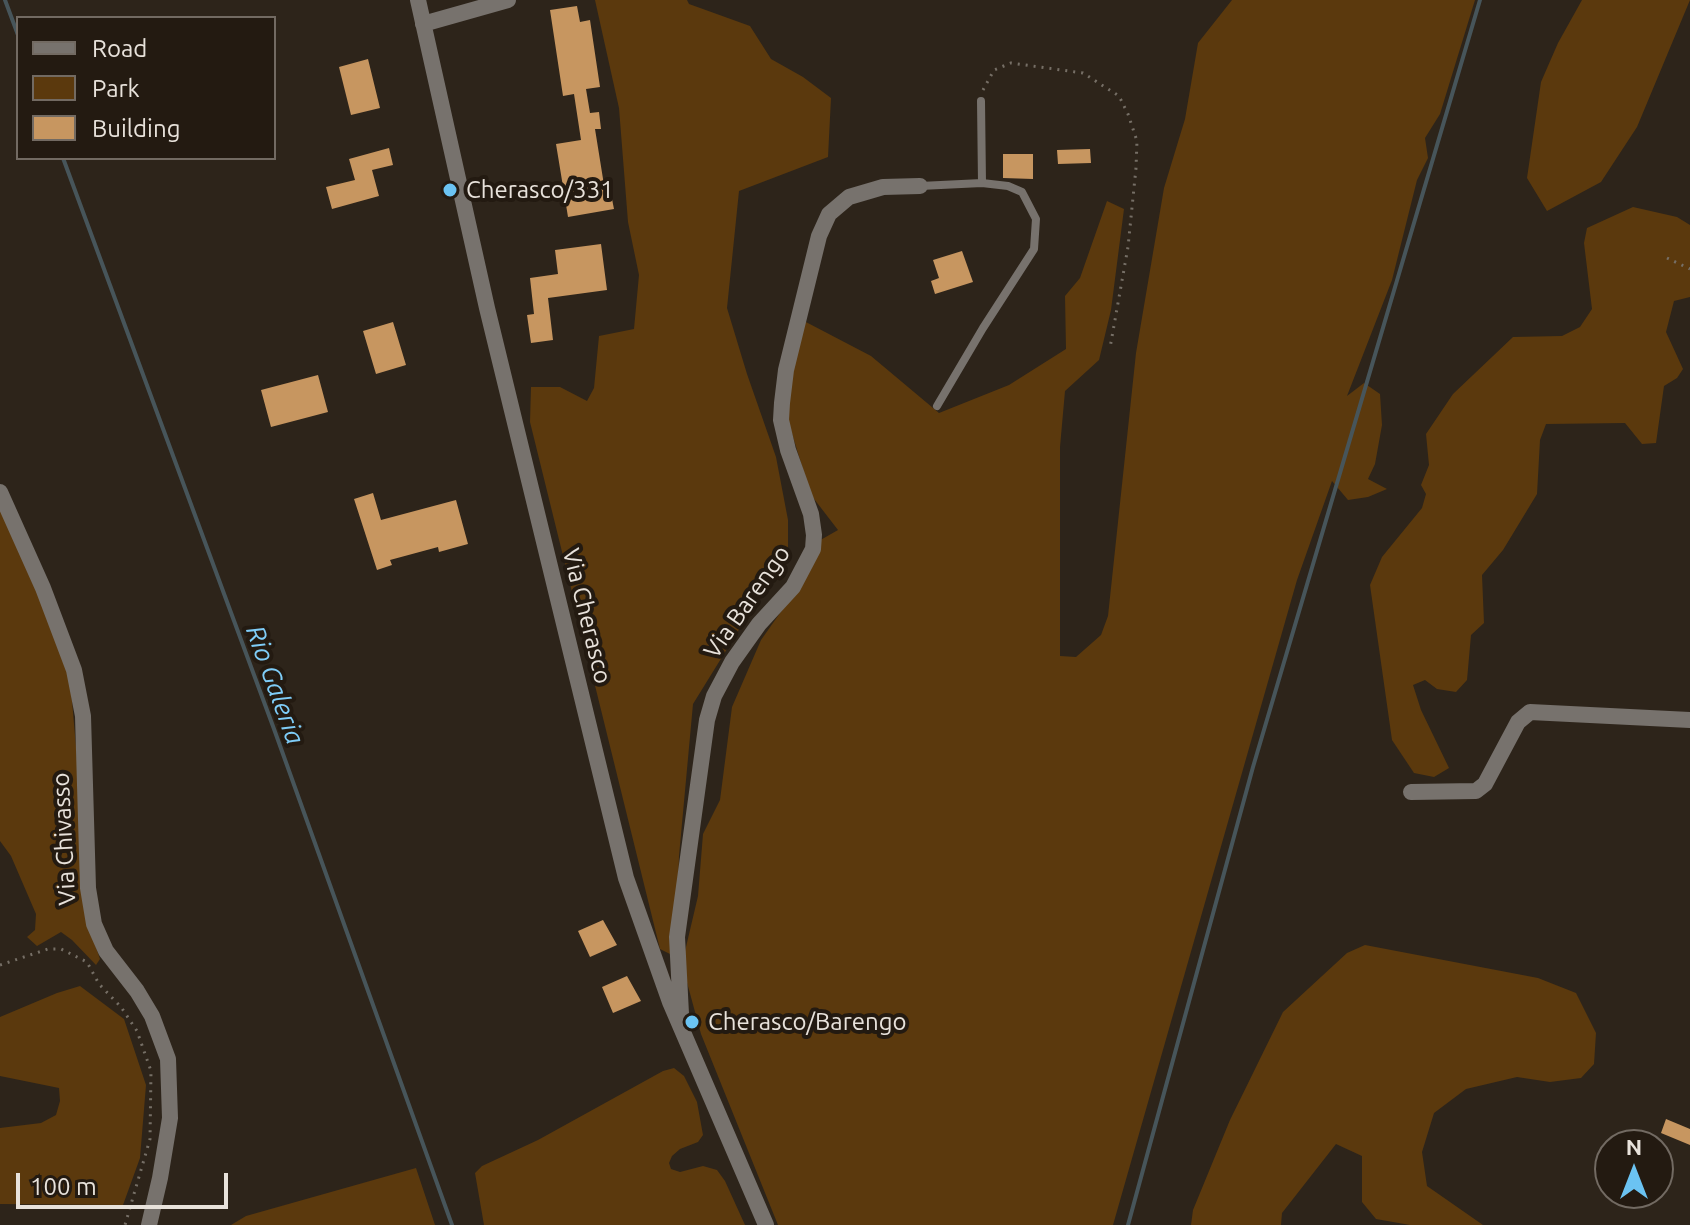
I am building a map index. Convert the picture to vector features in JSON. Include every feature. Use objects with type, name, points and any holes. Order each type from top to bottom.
[{"type":"street","name":"Via Cherasco","points":[[418,0],[487,308],[626,878],[681,1028],[766,1225]]},
{"type":"street","points":[[423,24],[508,0]]},
{"type":"street","name":"Via Barengo","points":[[681,1028],[677,937],[710,708],[732,662],[759,624],[793,587],[813,549],[811,514],[788,450],[781,420],[786,370],[819,236],[829,214],[849,197],[883,187],[920,186]]},
{"type":"street","name":"Via Chivasso","points":[[0,492],[43,588],[74,670],[83,716],[88,888],[94,924],[106,951],[152,1016],[168,1059],[170,1118],[149,1225]]},
{"type":"street","points":[[1411,792],[1476,791],[1485,784],[1518,722],[1530,712],[1690,720]]},
{"type":"lane","points":[[981,101],[982,183]]},
{"type":"lane","points":[[920,186],[982,183],[1008,186],[1022,192],[1036,219],[1034,249],[937,406]]},
{"type":"path","points":[[981,101],[984,87],[994,70],[1011,63],[1083,73],[1119,96],[1137,141],[1128,247],[1110,348]]},
{"type":"path","points":[[1667,258],[1690,269]]},
{"type":"path","points":[[0,965],[48,949],[61,949],[87,962],[99,984],[121,1007],[137,1031],[151,1071],[150,1139],[125,1225]]},
{"type":"green space","points":[[595,0],[687,0],[689,4],[750,26],[771,59],[831,98],[828,157],[739,191],[727,308],[776,457],[788,520],[788,556],[693,704],[679,856],[676,957],[660,949],[530,422],[531,387],[560,387],[587,401],[594,388],[599,336],[634,329],[639,275],[628,222],[619,108]]},
{"type":"green space","points":[[1232,0],[1475,0],[1440,114],[1425,138],[1428,158],[1417,180],[1392,280],[1347,396],[1364,383],[1380,394],[1382,425],[1375,464],[1368,479],[1387,489],[1368,497],[1348,500],[1332,481],[1297,580],[1113,1225],[778,1225],[701,1034],[682,964],[698,896],[703,834],[720,800],[732,707],[761,640],[804,579],[817,542],[838,530],[811,495],[789,424],[788,380],[804,321],[871,356],[939,413],[1009,385],[1066,349],[1065,296],[1080,278],[1107,201],[1124,209],[1111,310],[1099,360],[1065,391],[1060,447],[1060,656],[1076,657],[1101,635],[1108,616],[1136,353],[1164,188],[1185,119],[1198,43]]},
{"type":"green space","points":[[1582,0],[1690,0],[1637,127],[1601,182],[1547,211],[1527,178],[1541,82]]},
{"type":"green space","points":[[1633,207],[1677,217],[1690,225],[1690,297],[1674,301],[1666,332],[1683,369],[1677,378],[1664,386],[1656,443],[1642,444],[1625,423],[1546,424],[1540,440],[1537,494],[1503,550],[1482,575],[1484,623],[1471,635],[1467,680],[1456,692],[1437,689],[1425,680],[1413,685],[1421,710],[1449,768],[1434,777],[1414,773],[1392,740],[1370,585],[1382,557],[1422,508],[1426,494],[1421,485],[1429,465],[1426,434],[1453,394],[1513,337],[1562,336],[1580,327],[1592,309],[1584,243],[1587,228]]},
{"type":"green space","points":[[0,503],[57,632],[70,678],[87,921],[100,959],[96,965],[61,932],[37,946],[27,937],[35,930],[36,914],[11,856],[0,841]]},
{"type":"green space","points":[[1365,945],[1538,978],[1576,993],[1596,1033],[1594,1064],[1581,1078],[1550,1082],[1517,1077],[1466,1089],[1434,1113],[1422,1152],[1427,1186],[1483,1225],[1410,1225],[1376,1219],[1362,1202],[1362,1156],[1336,1144],[1282,1213],[1281,1225],[1191,1225],[1193,1210],[1230,1120],[1283,1012],[1347,953]]},
{"type":"green space","points":[[80,986],[124,1019],[146,1085],[140,1158],[123,1205],[0,1204],[0,1128],[41,1123],[56,1115],[60,1101],[59,1088],[0,1076],[0,1017]]},
{"type":"green space","points":[[674,1068],[684,1076],[697,1102],[703,1135],[698,1142],[672,1156],[669,1163],[671,1169],[680,1172],[703,1166],[717,1170],[745,1225],[484,1225],[475,1173],[482,1166]]},
{"type":"green space","points":[[416,1168],[435,1225],[231,1225],[246,1216]]},
{"type":"building","points":[[577,6],[580,22],[590,20],[600,87],[586,89],[590,113],[599,112],[601,129],[595,129],[604,185],[609,184],[614,209],[568,217],[556,144],[581,140],[574,94],[563,96],[550,10]]},
{"type":"building","points":[[368,59],[380,108],[351,115],[339,67]]},
{"type":"building","points":[[389,148],[393,165],[372,170],[379,196],[332,209],[326,187],[355,180],[349,159]]},
{"type":"building","points":[[1090,149],[1091,163],[1058,164],[1057,150]]},
{"type":"building","points":[[1003,154],[1033,154],[1033,179],[1003,178]]},
{"type":"building","points":[[601,244],[607,290],[548,298],[553,340],[531,343],[527,315],[534,314],[530,278],[558,274],[555,250]]},
{"type":"building","points":[[962,251],[973,282],[935,294],[931,281],[939,278],[933,260]]},
{"type":"building","points":[[393,322],[406,365],[376,374],[363,331]]},
{"type":"building","points":[[318,375],[328,412],[271,427],[261,390]]},
{"type":"building","points":[[373,493],[381,520],[456,500],[468,544],[439,552],[438,547],[390,560],[392,565],[377,570],[354,499]]},
{"type":"building","points":[[603,920],[617,945],[590,957],[578,931]]},
{"type":"building","points":[[627,976],[641,1001],[613,1013],[602,987]]},
{"type":"building","points":[[1666,1119],[1690,1129],[1690,1145],[1674,1138],[1674,1129],[1662,1129]]},
{"type":"waterway","name":"Rio Galeria","points":[[5,0],[16,30]]},
{"type":"waterway","points":[[1128,1225],[1253,767],[1480,0]]},
{"type":"waterway","name":"Rio Galeria","points":[[64,160],[274,729],[452,1225]]},
{"type":"place","name":"Cherasco/331","points":[[450,190]]},
{"type":"place","name":"Cherasco/Barengo","points":[[692,1022]]}]
